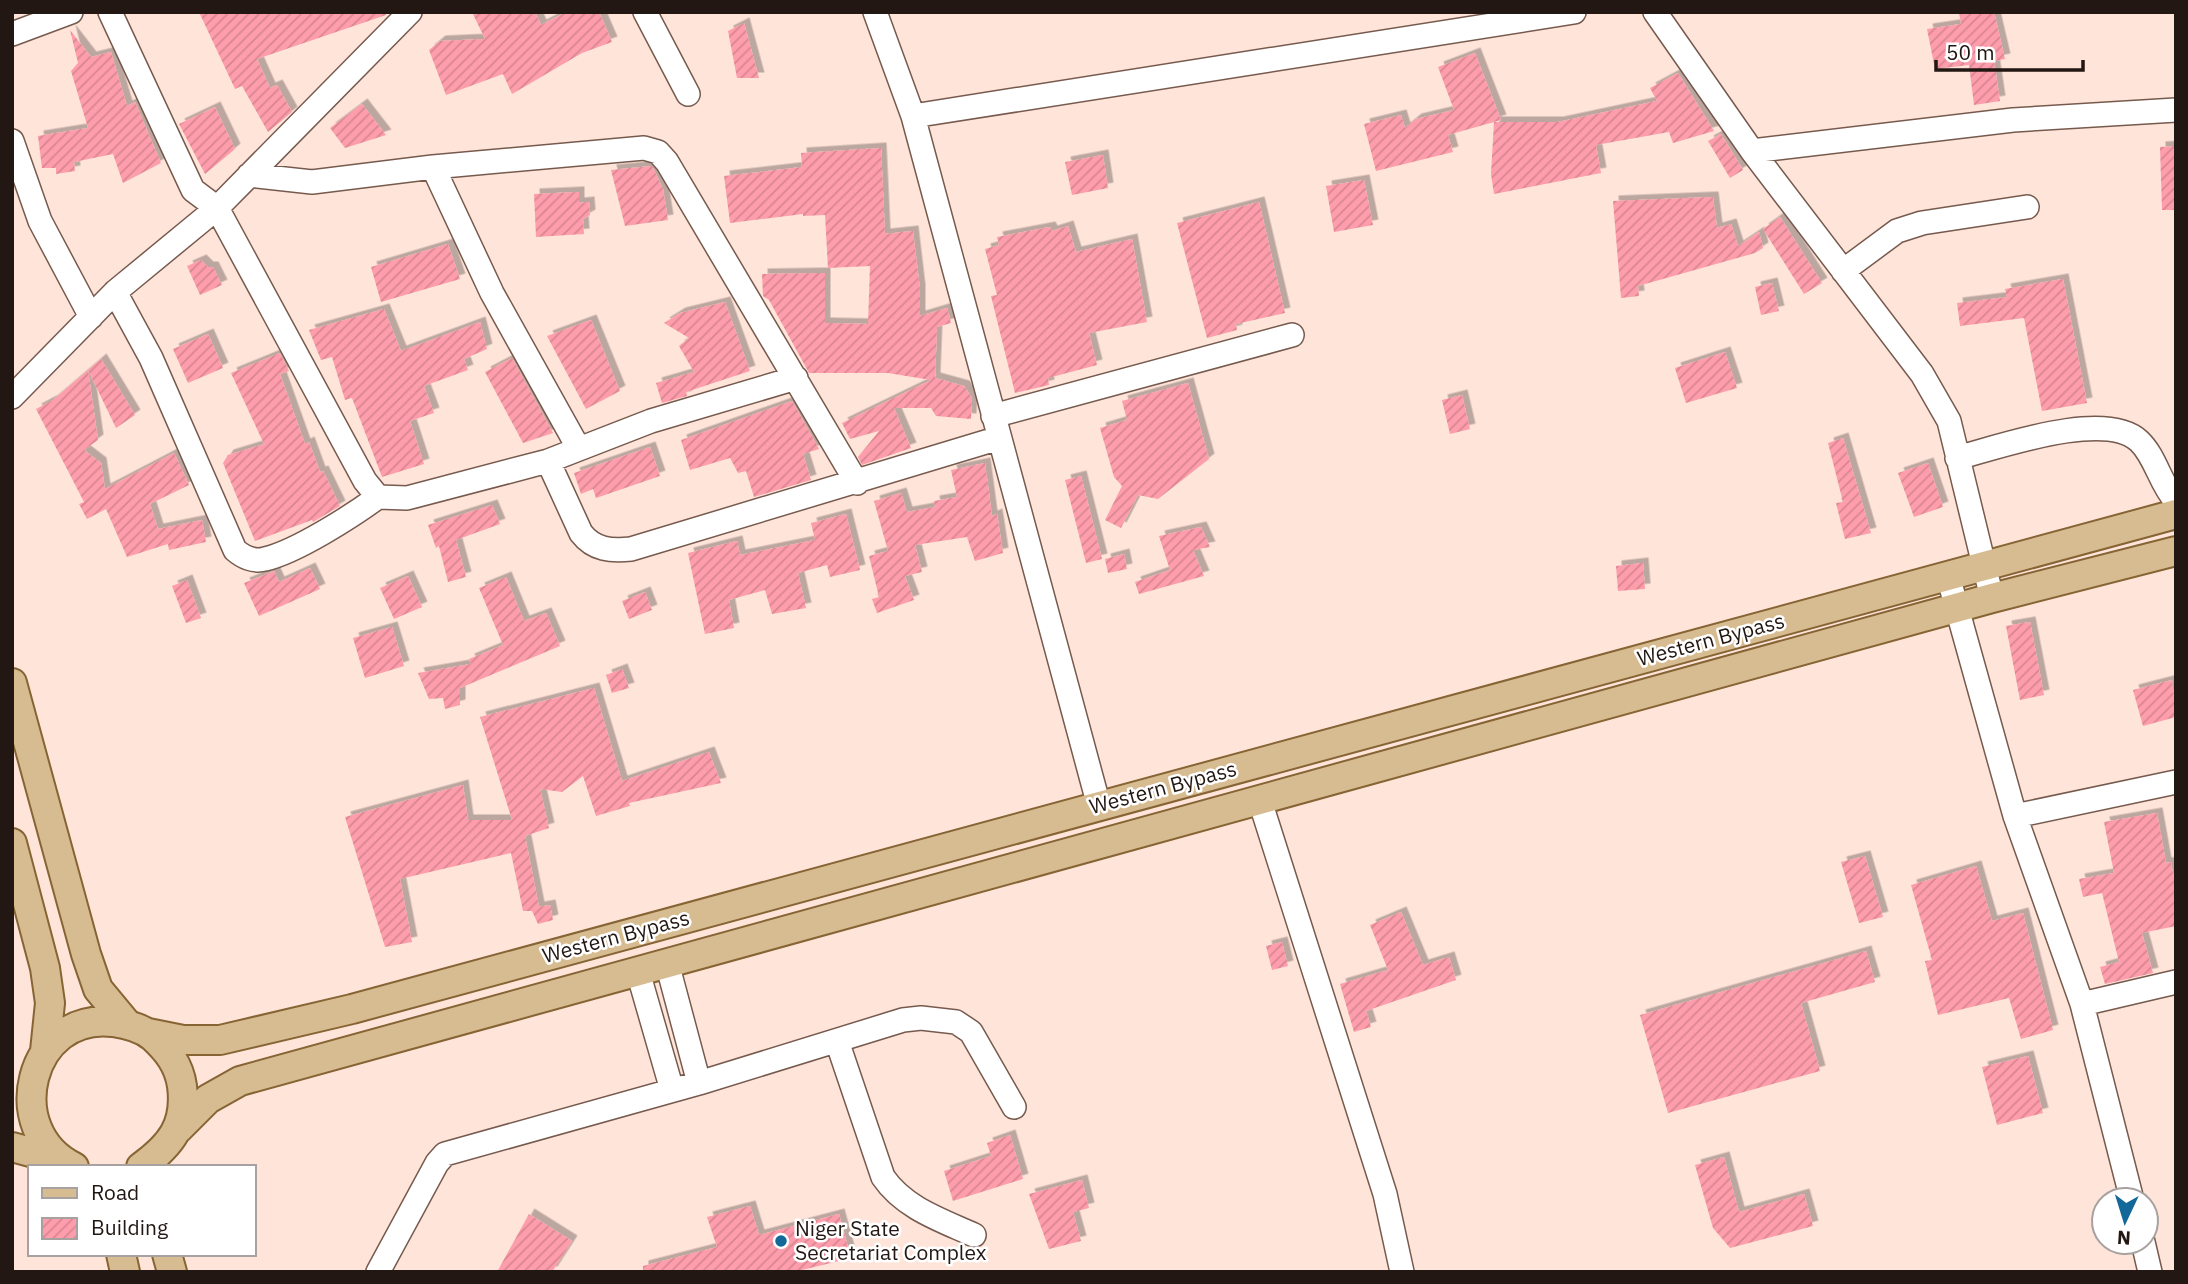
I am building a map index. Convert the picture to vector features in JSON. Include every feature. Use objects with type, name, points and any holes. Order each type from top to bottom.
[{"type":"main road","name":"Western Bypass","points":[[30,1069],[62,1035],[82,1025],[105,1021],[183,1040],[220,1040],[352,1009],[2176,514]]},
{"type":"main road","name":"Western Bypass","points":[[160,1153],[208,1099],[240,1081],[1992,598],[2176,551]]},
{"type":"main road","points":[[12,684],[98,989],[138,1029],[168,1052],[180,1075],[184,1102],[160,1153]]},
{"type":"main road","points":[[12,843],[45,968],[50,1003],[30,1069],[32,1120],[43,1142],[67,1164]]},
{"type":"main road","points":[[12,1147],[67,1164]]},
{"type":"street","points":[[12,34],[71,12]]},
{"type":"street","points":[[110,12],[193,190],[217,208],[365,481],[377,497]]},
{"type":"street","points":[[12,397],[115,292],[217,208],[410,12]]},
{"type":"street","points":[[645,12],[688,94]]},
{"type":"street","points":[[875,12],[913,116],[1099,806]]},
{"type":"street","points":[[913,116],[1574,12]]},
{"type":"street","points":[[1655,12],[1752,152],[1922,374],[1949,421],[1982,566],[1992,598]]},
{"type":"street","points":[[1752,152],[2013,120],[2176,110]]},
{"type":"street","points":[[12,141],[40,221],[91,317]]},
{"type":"street","points":[[249,175],[312,182],[433,167],[644,148],[657,152],[673,173],[858,483]]},
{"type":"street","points":[[433,167],[492,293],[579,449]]},
{"type":"street","points":[[1843,271],[1897,232],[1922,223],[2026,207]]},
{"type":"street","points":[[115,292],[151,358],[235,550],[242,557],[266,559],[330,527],[377,497],[407,498],[548,461],[651,421],[796,377]]},
{"type":"street","points":[[548,461],[581,533],[588,542],[613,551],[631,549],[858,483],[996,427],[1292,335]]},
{"type":"street","points":[[1957,458],[2051,434],[2103,428],[2126,431],[2141,443],[2166,491],[2176,501]]},
{"type":"street","points":[[1948,576],[2015,816],[2082,1004],[2128,1186]]},
{"type":"street","points":[[2015,816],[2176,782]]},
{"type":"street","points":[[1260,801],[1385,1194],[1402,1272]]},
{"type":"street","points":[[667,963],[699,1083]]},
{"type":"street","points":[[638,972],[672,1090]]},
{"type":"street","points":[[2082,1004],[2176,982]]},
{"type":"street","points":[[378,1272],[437,1163],[445,1154],[699,1083],[903,1020],[956,1022],[971,1032],[1014,1107]]},
{"type":"street","points":[[837,1041],[887,1184],[906,1203],[974,1236]]},
{"type":"building","points":[[199,12],[385,12],[386,15],[257,59],[270,88],[277,85],[292,112],[268,132],[242,86],[235,89]]},
{"type":"building","points":[[472,12],[535,12],[541,25],[566,12],[599,12],[612,42],[582,53],[512,94],[503,74],[446,95],[429,50],[440,41],[485,39]]},
{"type":"building","points":[[1959,12],[1994,12],[2005,59],[1994,61],[2000,101],[1974,105],[1969,65],[1935,69],[1927,29],[1961,24]]},
{"type":"building","points":[[744,23],[759,78],[737,78],[728,31]]},
{"type":"building","points":[[70,30],[91,57],[111,52],[127,106],[135,102],[161,163],[123,183],[113,154],[74,162],[75,171],[56,174],[56,168],[42,168],[38,136],[88,128],[71,71],[78,63]]},
{"type":"building","points":[[1475,53],[1501,120],[1448,135],[1453,152],[1376,171],[1364,124],[1401,115],[1405,128],[1416,119],[1454,110],[1438,67]]},
{"type":"building","points":[[1678,73],[1714,131],[1673,143],[1669,132],[1596,145],[1601,173],[1494,194],[1491,174],[1494,122],[1558,122],[1657,101],[1650,88]]},
{"type":"building","points":[[362,104],[386,135],[345,148],[330,128]]},
{"type":"building","points":[[215,107],[235,149],[205,174],[179,124]]},
{"type":"building","points":[[1721,134],[1743,170],[1730,178],[1708,141]]},
{"type":"building","points":[[2176,146],[2176,210],[2162,210],[2160,147]]},
{"type":"building","points":[[881,148],[885,234],[913,231],[920,290],[920,316],[947,308],[951,323],[937,327],[935,378],[964,386],[972,398],[971,419],[936,416],[931,408],[894,408],[911,448],[862,465],[858,457],[879,431],[850,439],[842,423],[931,380],[888,373],[809,373],[769,300],[763,296],[762,274],[825,273],[825,323],[868,324],[870,266],[828,268],[825,215],[803,214],[730,223],[724,176],[802,167],[801,153]]},
{"type":"building","points":[[1103,155],[1108,188],[1072,195],[1065,162]]},
{"type":"building","points":[[652,166],[663,189],[668,220],[625,226],[611,170]]},
{"type":"building","points":[[1364,180],[1373,225],[1334,232],[1326,186]]},
{"type":"building","points":[[579,192],[579,203],[589,202],[590,215],[583,219],[584,234],[536,237],[534,194]]},
{"type":"building","points":[[1713,197],[1717,228],[1731,224],[1738,246],[1759,232],[1763,248],[1755,253],[1638,286],[1639,296],[1621,298],[1613,201]]},
{"type":"building","points":[[1259,202],[1285,313],[1236,324],[1237,330],[1207,338],[1177,223]]},
{"type":"building","points":[[1780,217],[1822,283],[1804,294],[1763,229]]},
{"type":"building","points":[[1068,226],[1076,252],[1132,239],[1147,322],[1089,333],[1097,365],[1048,378],[1049,385],[1015,393],[991,296],[997,295],[985,249],[999,245],[997,237],[1050,227],[1052,231]]},
{"type":"building","points":[[448,244],[460,279],[381,302],[371,267]]},
{"type":"building","points":[[201,260],[208,267],[213,267],[222,285],[200,295],[187,266]]},
{"type":"building","points":[[2063,279],[2087,403],[2042,411],[2024,318],[1960,326],[1957,303],[2007,297],[2005,289]]},
{"type":"building","points":[[1772,283],[1779,311],[1761,315],[1755,287]]},
{"type":"building","points":[[725,302],[750,371],[686,392],[687,396],[662,403],[656,383],[694,372],[679,346],[689,338],[664,323],[680,313]]},
{"type":"building","points":[[384,309],[401,351],[480,322],[487,349],[464,359],[468,370],[424,386],[434,413],[410,421],[424,464],[382,477],[352,398],[345,400],[332,357],[321,360],[309,330]]},
{"type":"building","points":[[591,320],[620,391],[586,409],[547,336]]},
{"type":"building","points":[[208,334],[223,368],[188,383],[173,349]]},
{"type":"building","points":[[1725,352],[1737,388],[1686,403],[1675,368]]},
{"type":"building","points":[[280,353],[289,371],[280,374],[305,444],[309,442],[320,472],[323,471],[340,506],[313,522],[312,520],[255,541],[223,463],[228,455],[264,444],[231,373]]},
{"type":"building","points":[[512,358],[553,433],[523,443],[485,372]]},
{"type":"building","points":[[101,359],[135,415],[116,428],[88,370]]},
{"type":"building","points":[[88,370],[98,440],[84,450],[101,463],[105,489],[174,453],[189,485],[150,504],[158,529],[202,520],[206,542],[169,550],[168,544],[127,557],[106,509],[87,519],[79,504],[84,502],[36,409],[53,400]]},
{"type":"building","points":[[1188,383],[1209,459],[1158,499],[1138,495],[1121,528],[1105,520],[1122,486],[1114,477],[1100,428],[1127,420],[1122,401]]},
{"type":"building","points":[[1462,395],[1470,429],[1450,434],[1442,400]]},
{"type":"building","points":[[792,401],[819,449],[803,454],[811,480],[754,497],[746,471],[738,473],[730,458],[690,470],[681,440]]},
{"type":"building","points":[[1843,438],[1871,533],[1845,539],[1836,503],[1843,502],[1828,443]]},
{"type":"building","points":[[650,447],[660,476],[596,498],[593,489],[581,494],[574,473]]},
{"type":"building","points":[[985,463],[992,516],[997,514],[1003,553],[975,561],[967,537],[915,545],[922,572],[905,576],[914,600],[877,613],[872,599],[879,597],[869,556],[888,551],[874,501],[901,493],[907,512],[935,507],[934,501],[957,497],[951,470]]},
{"type":"building","points":[[1928,463],[1943,507],[1914,517],[1898,473]]},
{"type":"building","points":[[1081,476],[1102,559],[1086,563],[1065,480]]},
{"type":"building","points":[[492,505],[500,524],[456,540],[466,577],[448,582],[439,546],[436,548],[428,525]]},
{"type":"building","points":[[846,514],[860,570],[830,577],[827,565],[798,573],[806,608],[772,614],[765,590],[729,600],[734,628],[705,634],[688,553],[737,541],[740,555],[815,540],[811,523]]},
{"type":"building","points":[[1201,527],[1210,547],[1193,550],[1204,576],[1139,594],[1135,582],[1170,570],[1159,536]]},
{"type":"building","points":[[1124,554],[1127,569],[1108,573],[1105,559]]},
{"type":"building","points":[[1643,563],[1645,589],[1618,591],[1616,566]]},
{"type":"building","points":[[310,568],[320,589],[259,616],[244,583],[274,571],[279,582]]},
{"type":"building","points":[[408,576],[422,607],[394,619],[380,588]]},
{"type":"building","points":[[506,577],[524,621],[546,613],[560,646],[460,688],[460,705],[445,709],[443,698],[429,699],[418,673],[471,664],[469,659],[503,645],[479,588]]},
{"type":"building","points":[[187,580],[201,618],[186,623],[172,586]]},
{"type":"building","points":[[645,592],[652,610],[629,619],[622,601]]},
{"type":"building","points":[[2030,622],[2044,695],[2020,700],[2006,626]]},
{"type":"building","points":[[392,627],[404,666],[365,678],[353,638]]},
{"type":"building","points":[[622,669],[629,688],[612,693],[606,675]]},
{"type":"building","points":[[2172,680],[2176,717],[2143,726],[2133,690]]},
{"type":"building","points":[[594,688],[622,781],[709,752],[721,783],[629,803],[630,806],[596,816],[583,776],[562,792],[540,789],[549,828],[525,836],[539,907],[550,905],[553,920],[538,924],[532,911],[523,911],[511,853],[400,879],[412,942],[385,947],[345,817],[463,785],[468,820],[512,820],[480,717]]},
{"type":"building","points":[[2157,813],[2166,863],[2171,862],[2174,879],[2176,926],[2142,933],[2153,973],[2105,984],[2100,967],[2119,962],[2102,893],[2083,897],[2079,879],[2114,873],[2104,822]]},
{"type":"building","points":[[1865,856],[1883,917],[1859,923],[1841,862]]},
{"type":"building","points":[[1976,866],[1992,921],[2023,913],[2053,1030],[2021,1039],[2009,998],[1938,1015],[1925,961],[1932,960],[1911,885]]},
{"type":"building","points":[[1401,912],[1423,965],[1449,957],[1456,980],[1366,1011],[1371,1027],[1354,1032],[1340,984],[1388,970],[1370,925]]},
{"type":"building","points":[[1282,942],[1288,966],[1272,970],[1266,946]]},
{"type":"building","points":[[1866,951],[1875,982],[1801,1003],[1820,1071],[1668,1113],[1640,1015]]},
{"type":"building","points":[[2028,1056],[2043,1113],[1997,1125],[1982,1067]]},
{"type":"building","points":[[1010,1135],[1023,1179],[953,1201],[944,1171],[991,1156],[987,1143]]},
{"type":"building","points":[[1724,1157],[1739,1212],[1804,1194],[1813,1226],[1730,1248],[1713,1228],[1695,1165]]},
{"type":"building","points":[[1082,1180],[1089,1208],[1073,1212],[1081,1241],[1049,1249],[1029,1194]]},
{"type":"building","name":"Niger State Secretariat Complex","points":[[750,1206],[759,1235],[839,1214],[851,1258],[794,1272],[643,1272],[643,1266],[717,1247],[707,1217]]},
{"type":"building","points":[[529,1214],[572,1241],[552,1272],[497,1272]]},
{"type":"place","name":"Niger State Secretariat Complex","points":[[781,1241]]}]
